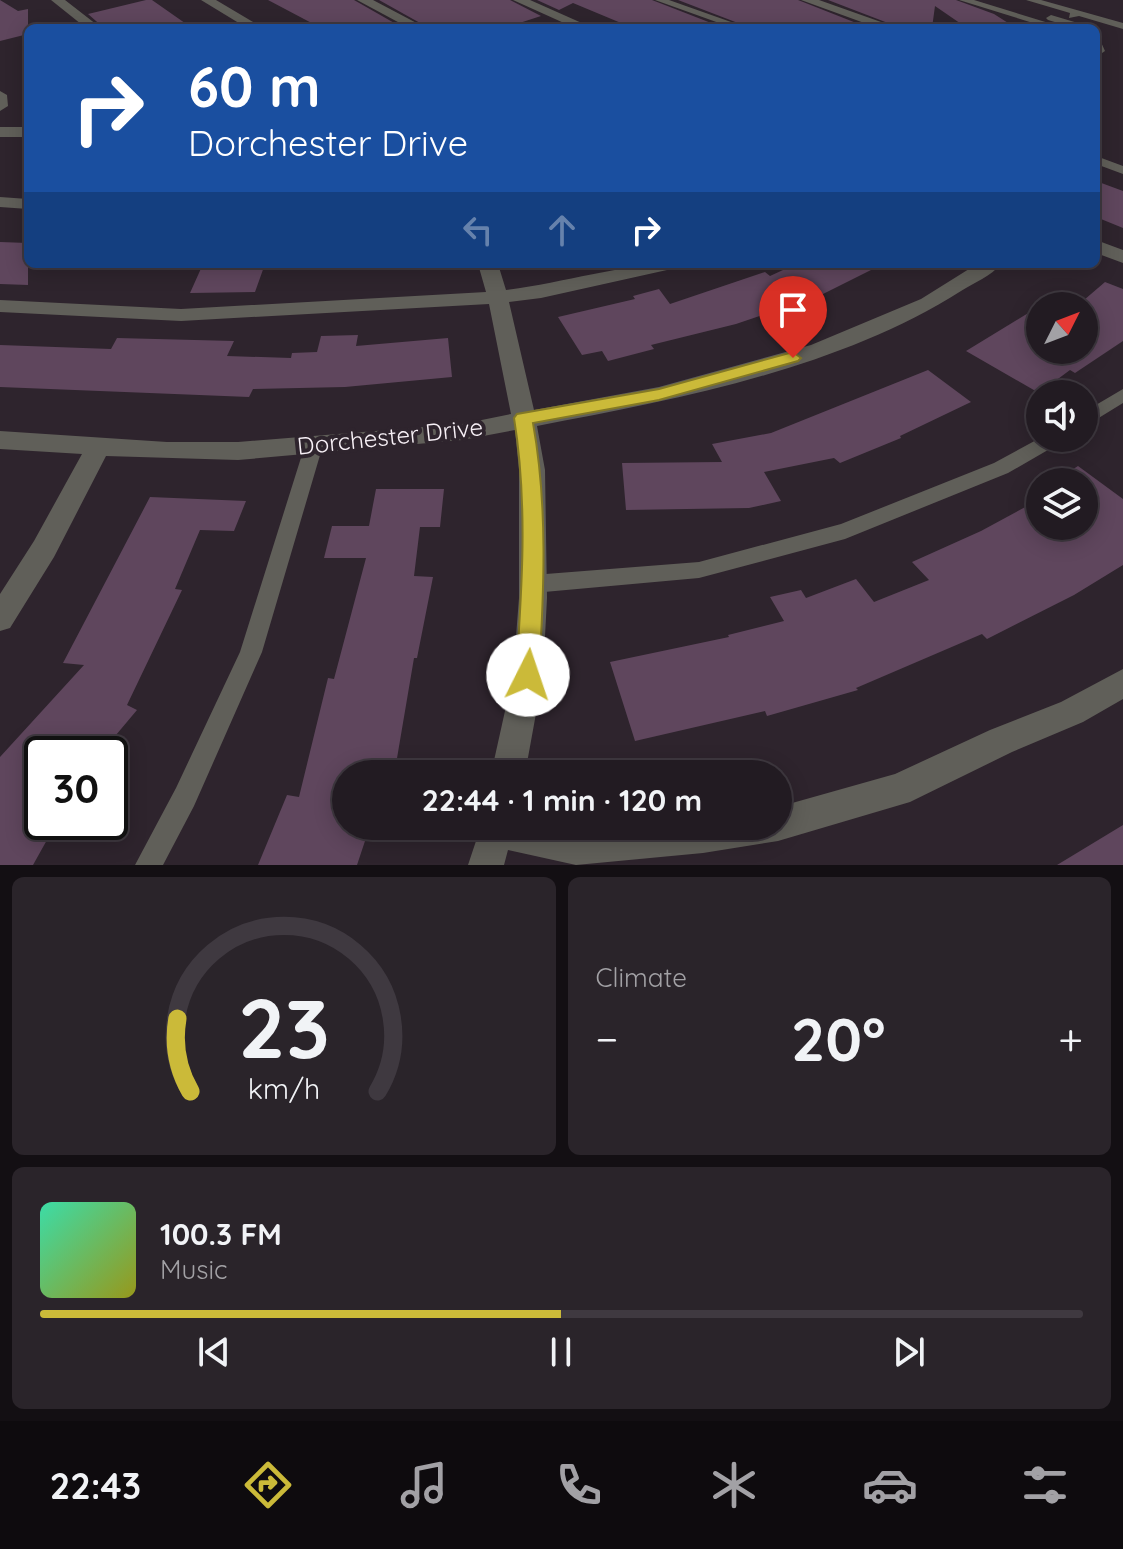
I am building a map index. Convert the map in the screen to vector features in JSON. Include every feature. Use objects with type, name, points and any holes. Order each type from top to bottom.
[{"type":"street","points":[[57,0],[89,24]]},
{"type":"street","points":[[207,0],[249,24]]},
{"type":"street","points":[[363,0],[411,24]]},
{"type":"street","points":[[519,0],[576,24]]},
{"type":"street","points":[[815,1],[880,24]]},
{"type":"street","points":[[0,95],[0,106]]},
{"type":"street","points":[[0,132],[24,132]]},
{"type":"street","points":[[0,202],[24,204]]},
{"type":"street","points":[[1100,248],[1123,257]]},
{"type":"street","points":[[489,268],[498,297],[532,470],[533,584],[528,675],[511,760]]},
{"type":"street","points":[[0,306],[181,315],[498,297],[541,292],[649,268]]},
{"type":"street","name":"Dorchester Drive","points":[[0,440],[167,451],[314,445],[462,432],[523,418],[659,395],[819,350],[928,303],[985,268]]},
{"type":"street","points":[[0,619],[44,549],[99,446]]},
{"type":"street","points":[[792,820],[898,790],[1001,741],[1072,712],[1123,683]]},
{"type":"street","points":[[486,865],[493,840]]},
{"type":"street","points":[[540,840],[569,848],[658,840]]},
{"type":"lane","points":[[660,0],[731,24]]},
{"type":"lane","points":[[964,0],[1057,24]]},
{"type":"lane","points":[[991,0],[1058,24]]},
{"type":"lane","points":[[1031,0],[1123,26]]},
{"type":"lane","points":[[1062,24],[1078,13]]},
{"type":"lane","points":[[1100,32],[1110,35]]},
{"type":"lane","points":[[1100,161],[1123,170]]},
{"type":"lane","points":[[1098,412],[1123,395]]},
{"type":"lane","points":[[148,865],[185,797],[251,652],[314,445]]},
{"type":"lane","points":[[533,584],[699,570],[845,531],[1001,468],[1029,452]]},
{"type":"building","points":[[0,0],[18,11],[28,9],[24,35],[0,41]]},
{"type":"building","points":[[152,0],[186,24],[99,24],[88,14]]},
{"type":"building","points":[[268,0],[354,0],[396,24],[313,24]]},
{"type":"building","points":[[379,0],[510,0],[541,16],[516,24],[422,24]]},
{"type":"building","points":[[537,0],[652,0],[714,24],[623,24],[573,3],[559,10]]},
{"type":"building","points":[[678,0],[798,0],[859,24],[741,24]]},
{"type":"building","points":[[828,0],[956,0],[994,14],[1010,24],[961,24],[935,6],[933,24],[891,24]]},
{"type":"building","points":[[1100,182],[1123,191],[1123,228],[1100,219]]},
{"type":"building","points":[[0,242],[24,243],[28,285],[0,284]]},
{"type":"building","points":[[201,268],[264,268],[255,292],[190,293]]},
{"type":"building","points":[[787,268],[875,268],[821,295],[736,324],[651,345],[654,349],[608,361],[602,351],[582,355],[558,317],[635,299],[633,296],[659,289],[670,304],[765,272],[770,276]]},
{"type":"building","points":[[1105,282],[1123,289],[1123,341],[1098,358],[1098,292],[1093,292]]},
{"type":"building","points":[[1026,314],[1026,364],[1088,364],[1075,373],[1070,370],[1057,380],[1026,380],[1026,386],[966,351]]},
{"type":"building","points":[[358,335],[356,346],[448,338],[452,377],[345,387],[253,389],[249,397],[0,387],[0,345],[111,349],[117,338],[234,341],[227,356],[291,358],[292,353],[317,352],[321,336]]},
{"type":"building","points":[[928,370],[971,402],[901,438],[840,463],[834,458],[764,472],[781,501],[749,508],[626,510],[622,463],[722,462],[712,444],[771,433]]},
{"type":"building","points":[[1098,481],[1123,499],[1123,565],[1074,595],[987,639],[982,634],[856,688],[858,690],[767,716],[765,711],[635,741],[610,662],[729,637],[784,621],[770,597],[801,590],[806,598],[856,579],[874,602],[929,580],[912,562],[1026,507],[1026,540],[1098,540]]},
{"type":"building","points":[[376,489],[444,489],[440,527],[420,527],[414,576],[433,577],[417,658],[414,658],[397,760],[332,760],[332,840],[365,840],[357,865],[258,865],[287,795],[299,797],[328,678],[334,679],[366,558],[324,558],[332,526],[369,526]]},
{"type":"building","points":[[150,497],[246,501],[234,531],[200,530],[175,589],[182,590],[127,705],[137,710],[115,736],[24,736],[24,840],[47,840],[33,865],[0,865],[0,757],[84,665],[63,663]]},
{"type":"building","points":[[1123,825],[1123,865],[1057,865]]},
{"type":"route","points":[[528,675],[533,598],[532,470],[523,418],[659,395],[793,358]]}]
